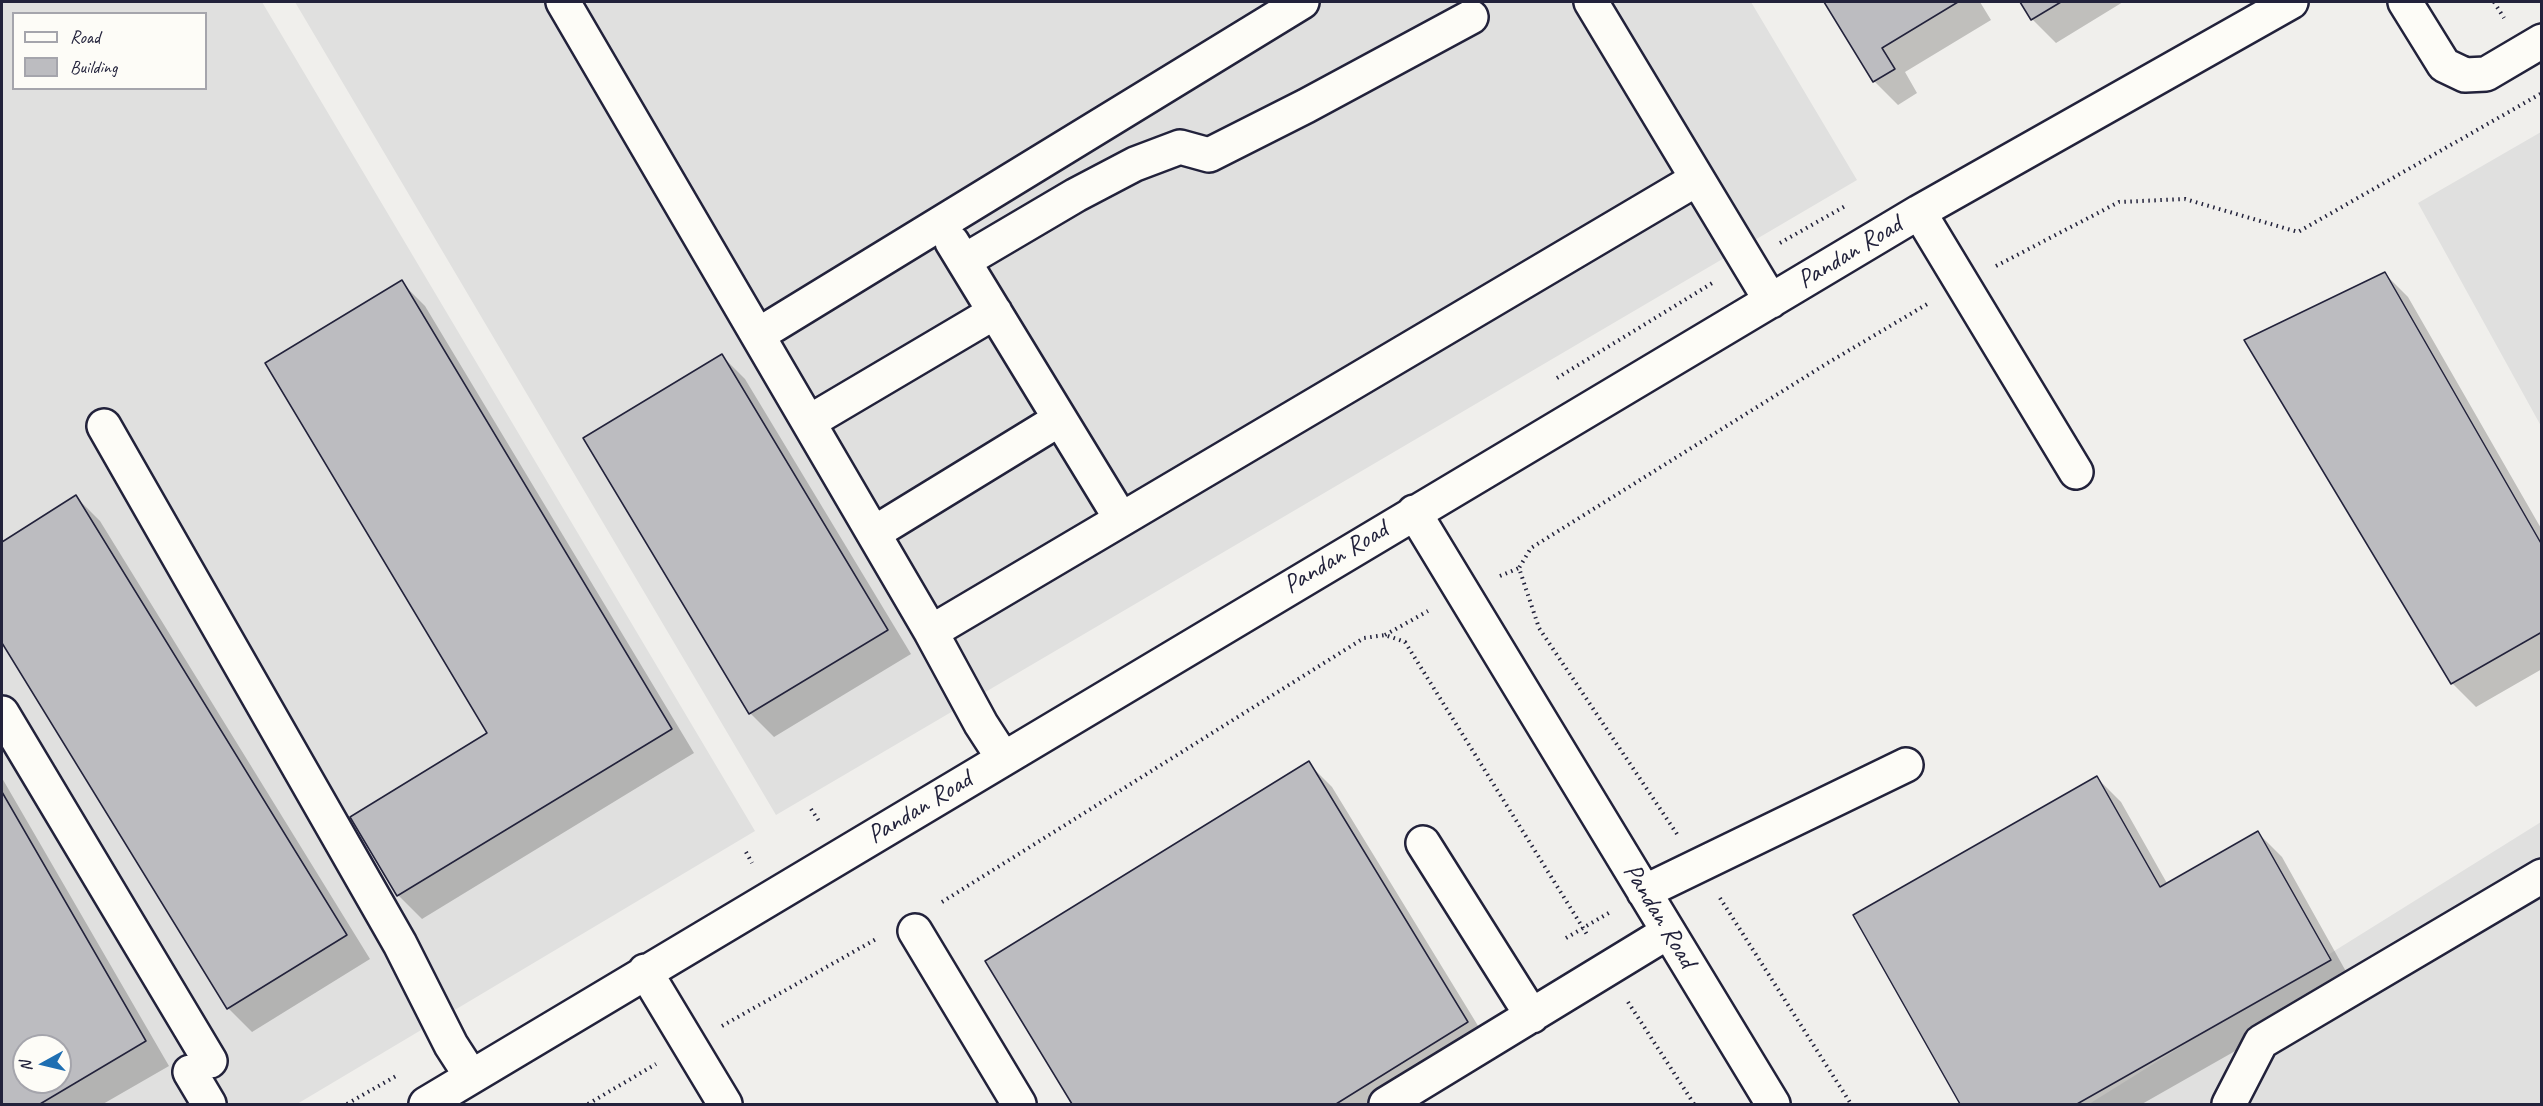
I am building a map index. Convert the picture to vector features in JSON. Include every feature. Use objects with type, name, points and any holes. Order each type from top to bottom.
[{"type":"street","points":[[563,2],[874,533],[981,724],[1003,758]]},
{"type":"street","points":[[1591,2],[1770,301]]},
{"type":"street","name":"Pandan Road","points":[[426,1104],[1918,212],[2291,2]]},
{"type":"street","points":[[2405,2],[2444,65],[2465,75],[2486,74],[2541,41]]},
{"type":"street","points":[[758,334],[941,223],[1283,6]]},
{"type":"street","points":[[964,261],[1076,195],[1135,164],[1180,147],[1209,155],[1306,106],[1471,17]]},
{"type":"street","points":[[931,632],[1697,179]]},
{"type":"street","points":[[1918,212],[2076,472]]},
{"type":"street","points":[[941,223],[1122,519]]},
{"type":"street","points":[[809,422],[995,312]]},
{"type":"street","points":[[874,533],[1060,419]]},
{"type":"street","points":[[104,426],[400,944],[451,1045],[471,1076]]},
{"type":"street","name":"Pandan Road","points":[[1414,512],[1773,1104]]},
{"type":"street","points":[[2,713],[200,1066],[209,1104]]},
{"type":"street","points":[[1644,892],[1906,765]]},
{"type":"street","points":[[1423,843],[1532,1016]]},
{"type":"street","points":[[2230,1104],[2261,1042],[2541,876]]},
{"type":"street","points":[[901,932],[1019,1104]]},
{"type":"street","points":[[1386,1104],[1668,932]]},
{"type":"street","points":[[645,971],[725,1104]]},
{"type":"path","points":[[1682,841],[1539,628],[1519,568],[1531,548],[1826,364],[1962,283],[2119,202],[2186,199],[2298,232],[2541,93]]},
{"type":"path","points":[[939,904],[1364,638],[1384,636],[1405,642],[1607,970],[1694,1104]]},
{"type":"path","points":[[811,809],[819,821]]},
{"type":"path","points":[[1714,890],[1851,1104]]},
{"type":"path","points":[[1566,938],[1644,892]]},
{"type":"path","points":[[588,1104],[689,1045],[901,932]]},
{"type":"shaded area","points":[[2,2],[262,2],[755,831],[297,1104],[2,1104]]},
{"type":"shaded area","points":[[295,2],[1751,2],[1857,180],[776,815]]},
{"type":"shaded area","points":[[2541,132],[2541,426],[2418,203]]},
{"type":"shaded area","points":[[2541,822],[2541,1104],[2089,1104]]},
{"type":"building","points":[[1824,2],[1958,2],[1882,48],[1895,69],[1873,82]]},
{"type":"building","points":[[2020,2],[2061,2],[2031,20]]},
{"type":"building","points":[[2385,272],[2542,545],[2542,632],[2451,684],[2244,340]]},
{"type":"building","points":[[402,280],[672,729],[397,896],[350,817],[487,733],[265,363]]},
{"type":"building","points":[[722,354],[888,630],[749,714],[583,438]]},
{"type":"building","points":[[76,495],[347,935],[227,1009],[2,643],[2,542]]},
{"type":"building","points":[[1309,761],[1468,1022],[1336,1104],[1072,1104],[985,961]]},
{"type":"building","points":[[2097,776],[2160,887],[2258,831],[2331,960],[2077,1104],[1960,1104],[1853,915]]},
{"type":"building","points":[[2,792],[146,1041],[72,1085],[72,1034],[12,1034],[12,1094],[57,1094],[40,1104],[2,1104]]}]
